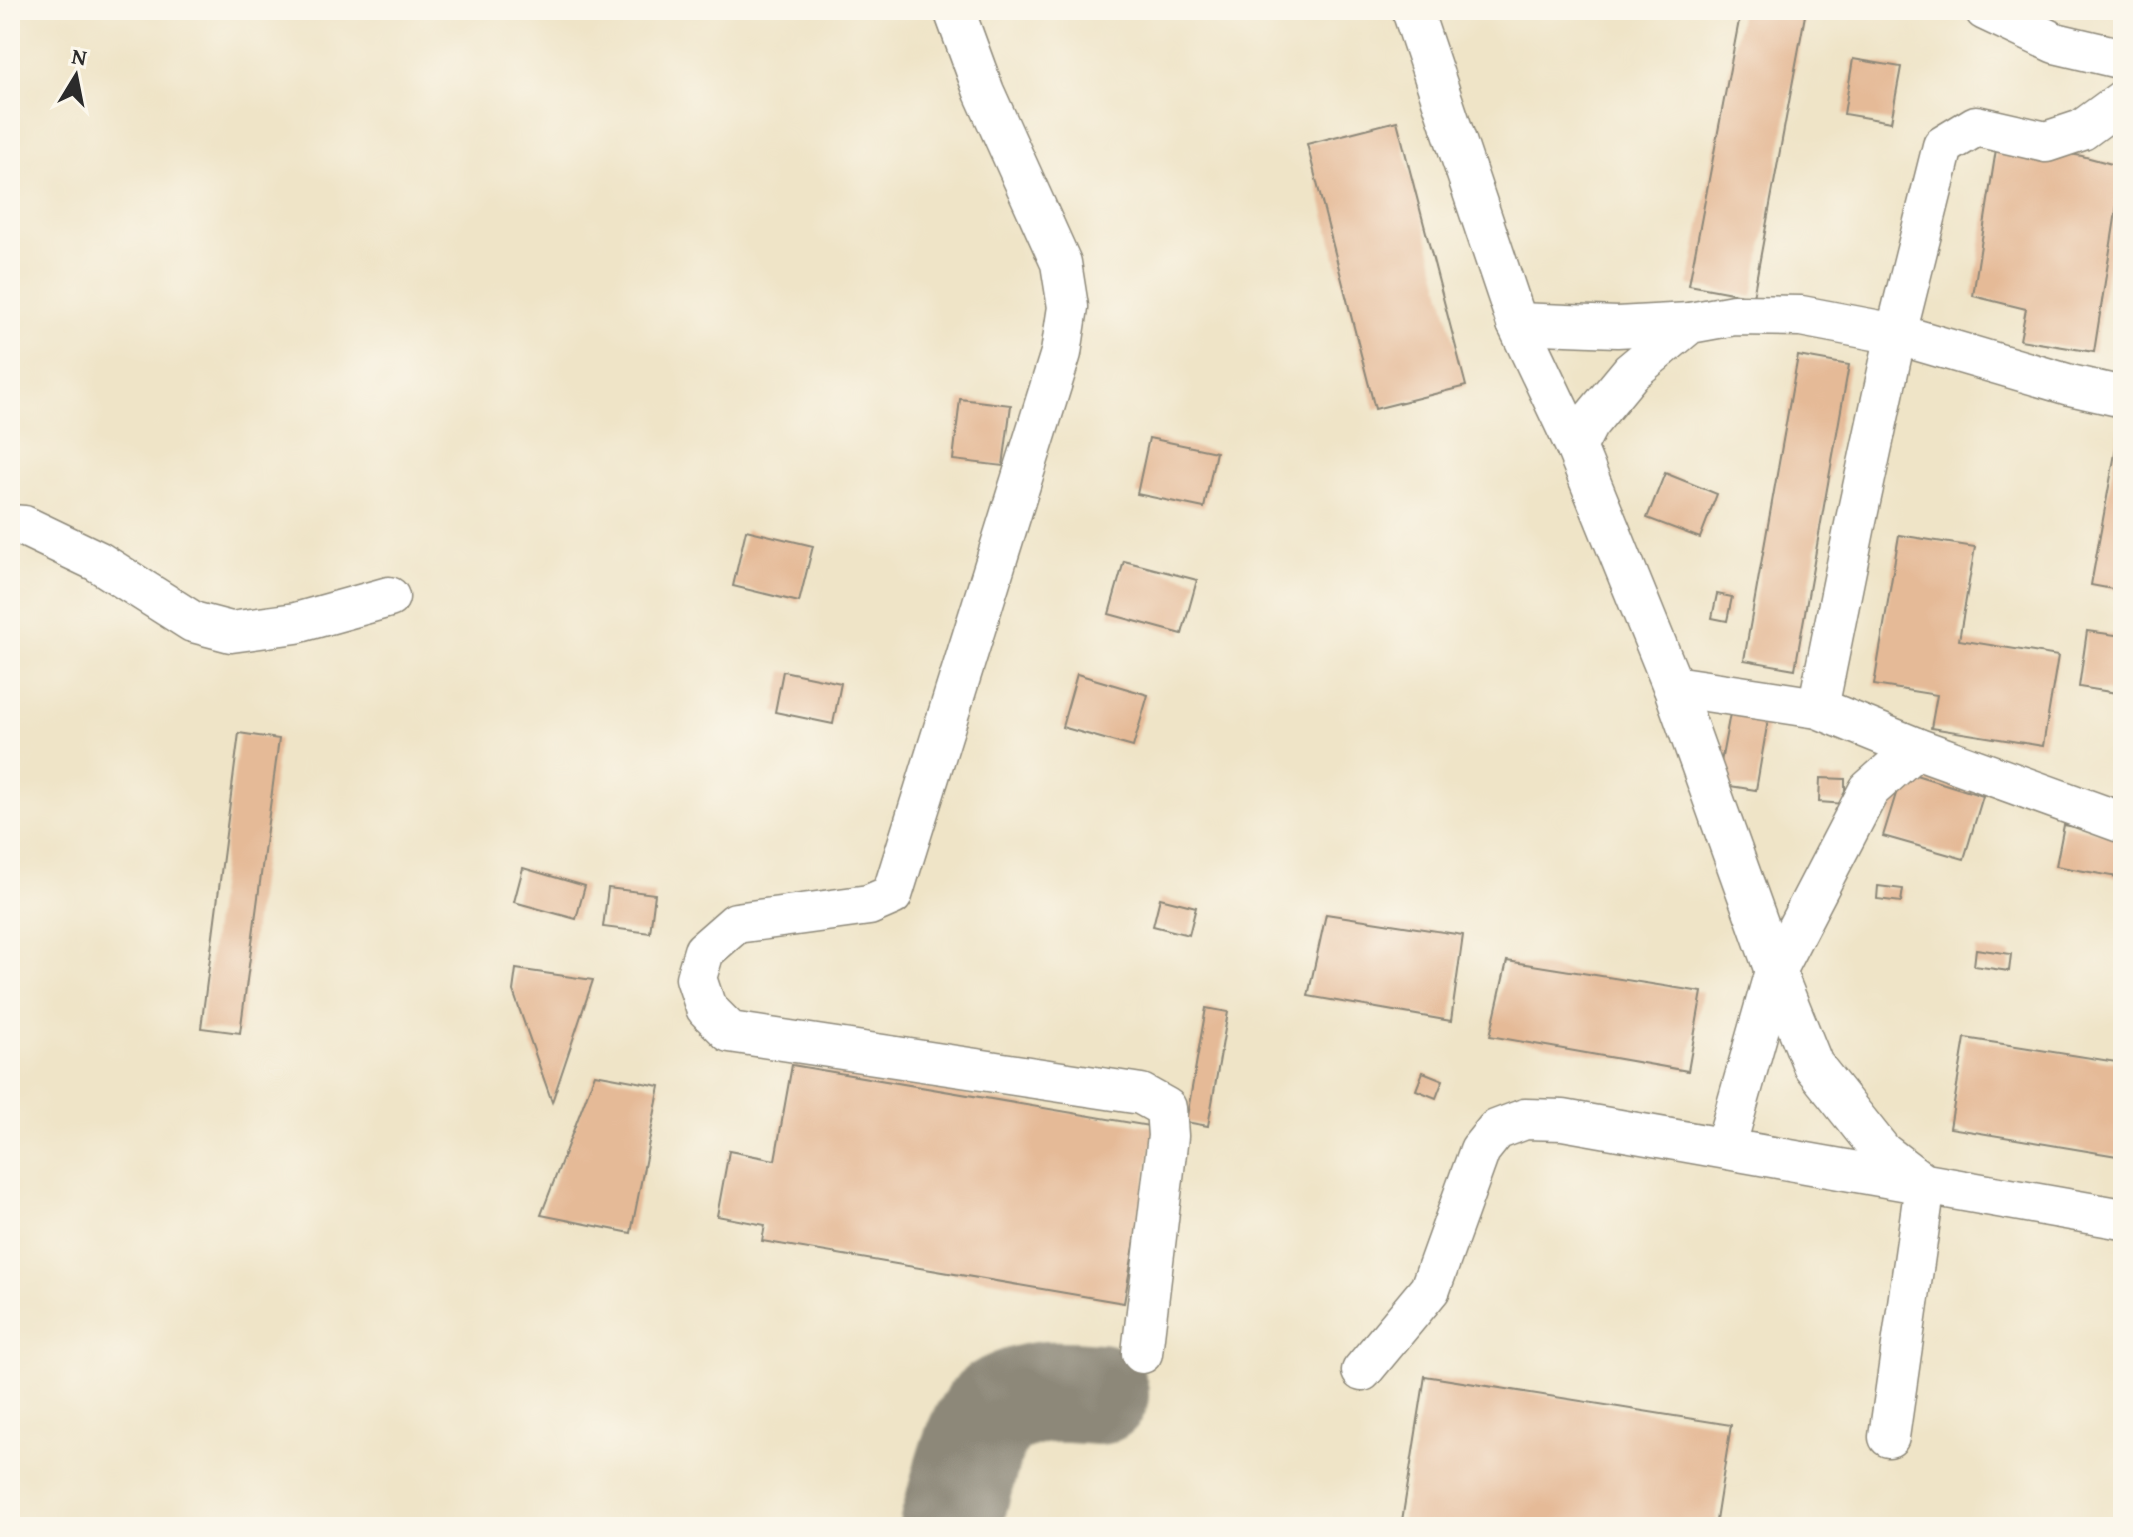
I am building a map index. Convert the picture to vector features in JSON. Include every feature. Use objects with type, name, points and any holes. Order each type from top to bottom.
[{"type":"lane","points":[[954,10],[984,92],[1061,263],[1068,307],[1061,353],[892,895],[869,905],[736,923],[704,951],[696,978],[706,1008],[730,1032],[1141,1094],[1166,1108],[1168,1136],[1142,1353]]},
{"type":"lane","points":[[1412,10],[1517,323],[1576,447],[1673,686],[1775,971],[1813,1065],[1882,1152],[1925,1185]]},
{"type":"lane","points":[[1985,10],[2055,43],[2123,59]]},
{"type":"lane","points":[[1818,708],[1896,334],[1943,146],[1976,126],[2046,142],[2082,130],[2123,100]]},
{"type":"lane","points":[[1517,323],[1617,327],[1690,323],[1734,315],[1801,316],[1896,334],[2070,385],[2123,397]]},
{"type":"lane","points":[[1576,447],[1588,424],[1631,372],[1690,323]]},
{"type":"lane","points":[[10,525],[24,526],[97,561],[193,622],[231,632],[296,623],[389,597]]},
{"type":"lane","points":[[1673,686],[1818,708],[1916,748],[2123,823]]},
{"type":"lane","points":[[1725,1148],[1775,971],[1869,790],[1916,748]]},
{"type":"lane","points":[[1362,1371],[1430,1289],[1480,1150],[1496,1130],[1525,1119],[1563,1120],[2123,1219]]},
{"type":"lane","points":[[1889,1437],[1925,1185]]},
{"type":"building","points":[[1741,10],[1806,10],[1753,297],[1689,285]]},
{"type":"building","points":[[1853,59],[1901,67],[1891,122],[1844,114]]},
{"type":"building","points":[[1397,121],[1466,386],[1375,409],[1307,144]]},
{"type":"building","points":[[1997,143],[2082,156],[2123,167],[2094,352],[2020,340],[2026,309],[1973,296]]},
{"type":"building","points":[[1798,356],[1849,365],[1795,669],[1744,660]]},
{"type":"building","points":[[960,399],[1011,405],[1003,466],[953,460]]},
{"type":"building","points":[[2120,426],[2123,426],[2123,591],[2091,585]]},
{"type":"building","points":[[1149,438],[1216,452],[1204,508],[1137,494]]},
{"type":"building","points":[[1665,473],[1717,494],[1700,538],[1647,518]]},
{"type":"building","points":[[746,530],[813,546],[799,602],[733,586]]},
{"type":"building","points":[[1899,535],[1975,547],[1959,640],[2058,656],[2043,746],[1931,728],[1937,695],[1874,685]]},
{"type":"building","points":[[1124,561],[1197,580],[1182,634],[1109,614]]},
{"type":"building","points":[[1717,594],[1732,597],[1727,621],[1712,618]]},
{"type":"building","points":[[2087,631],[2123,636],[2117,693],[2079,687]]},
{"type":"building","points":[[783,671],[841,683],[833,724],[775,712]]},
{"type":"building","points":[[1077,674],[1148,695],[1133,747],[1062,727]]},
{"type":"building","points":[[1731,708],[1769,714],[1756,790],[1717,784]]},
{"type":"building","points":[[239,733],[279,739],[240,1033],[201,1028]]},
{"type":"building","points":[[1903,771],[1983,796],[1964,859],[1883,836]]},
{"type":"building","points":[[1820,778],[1845,779],[1845,804],[1819,802]]},
{"type":"building","points":[[2064,825],[2123,836],[2123,878],[2056,866]]},
{"type":"building","points":[[523,868],[585,886],[576,919],[514,902]]},
{"type":"building","points":[[1878,886],[1903,889],[1901,902],[1877,899]]},
{"type":"building","points":[[608,888],[655,894],[650,933],[603,927]]},
{"type":"building","points":[[1160,898],[1196,907],[1189,935],[1153,926]]},
{"type":"building","points":[[1326,914],[1463,935],[1451,1021],[1308,996]]},
{"type":"building","points":[[1976,949],[2011,954],[2009,971],[1974,966]]},
{"type":"building","points":[[1507,961],[1702,992],[1688,1071],[1490,1036]]},
{"type":"building","points":[[516,969],[593,980],[552,1102],[513,991]]},
{"type":"building","points":[[1206,1008],[1228,1012],[1208,1126],[1186,1122]]},
{"type":"building","points":[[1965,1038],[2123,1063],[2123,1157],[1950,1128]]},
{"type":"building","points":[[792,1065],[1155,1127],[1124,1303],[762,1241],[765,1225],[717,1216],[729,1151],[775,1160]]},
{"type":"building","points":[[1423,1072],[1443,1080],[1436,1098],[1416,1090]]},
{"type":"building","points":[[595,1074],[660,1086],[631,1233],[541,1215]]},
{"type":"building","points":[[1425,1376],[1731,1425],[1715,1527],[1401,1527]]},
{"type":"taxiway","points":[[950,1527],[979,1433],[995,1410],[1027,1395],[1061,1392],[1098,1394]]}]
